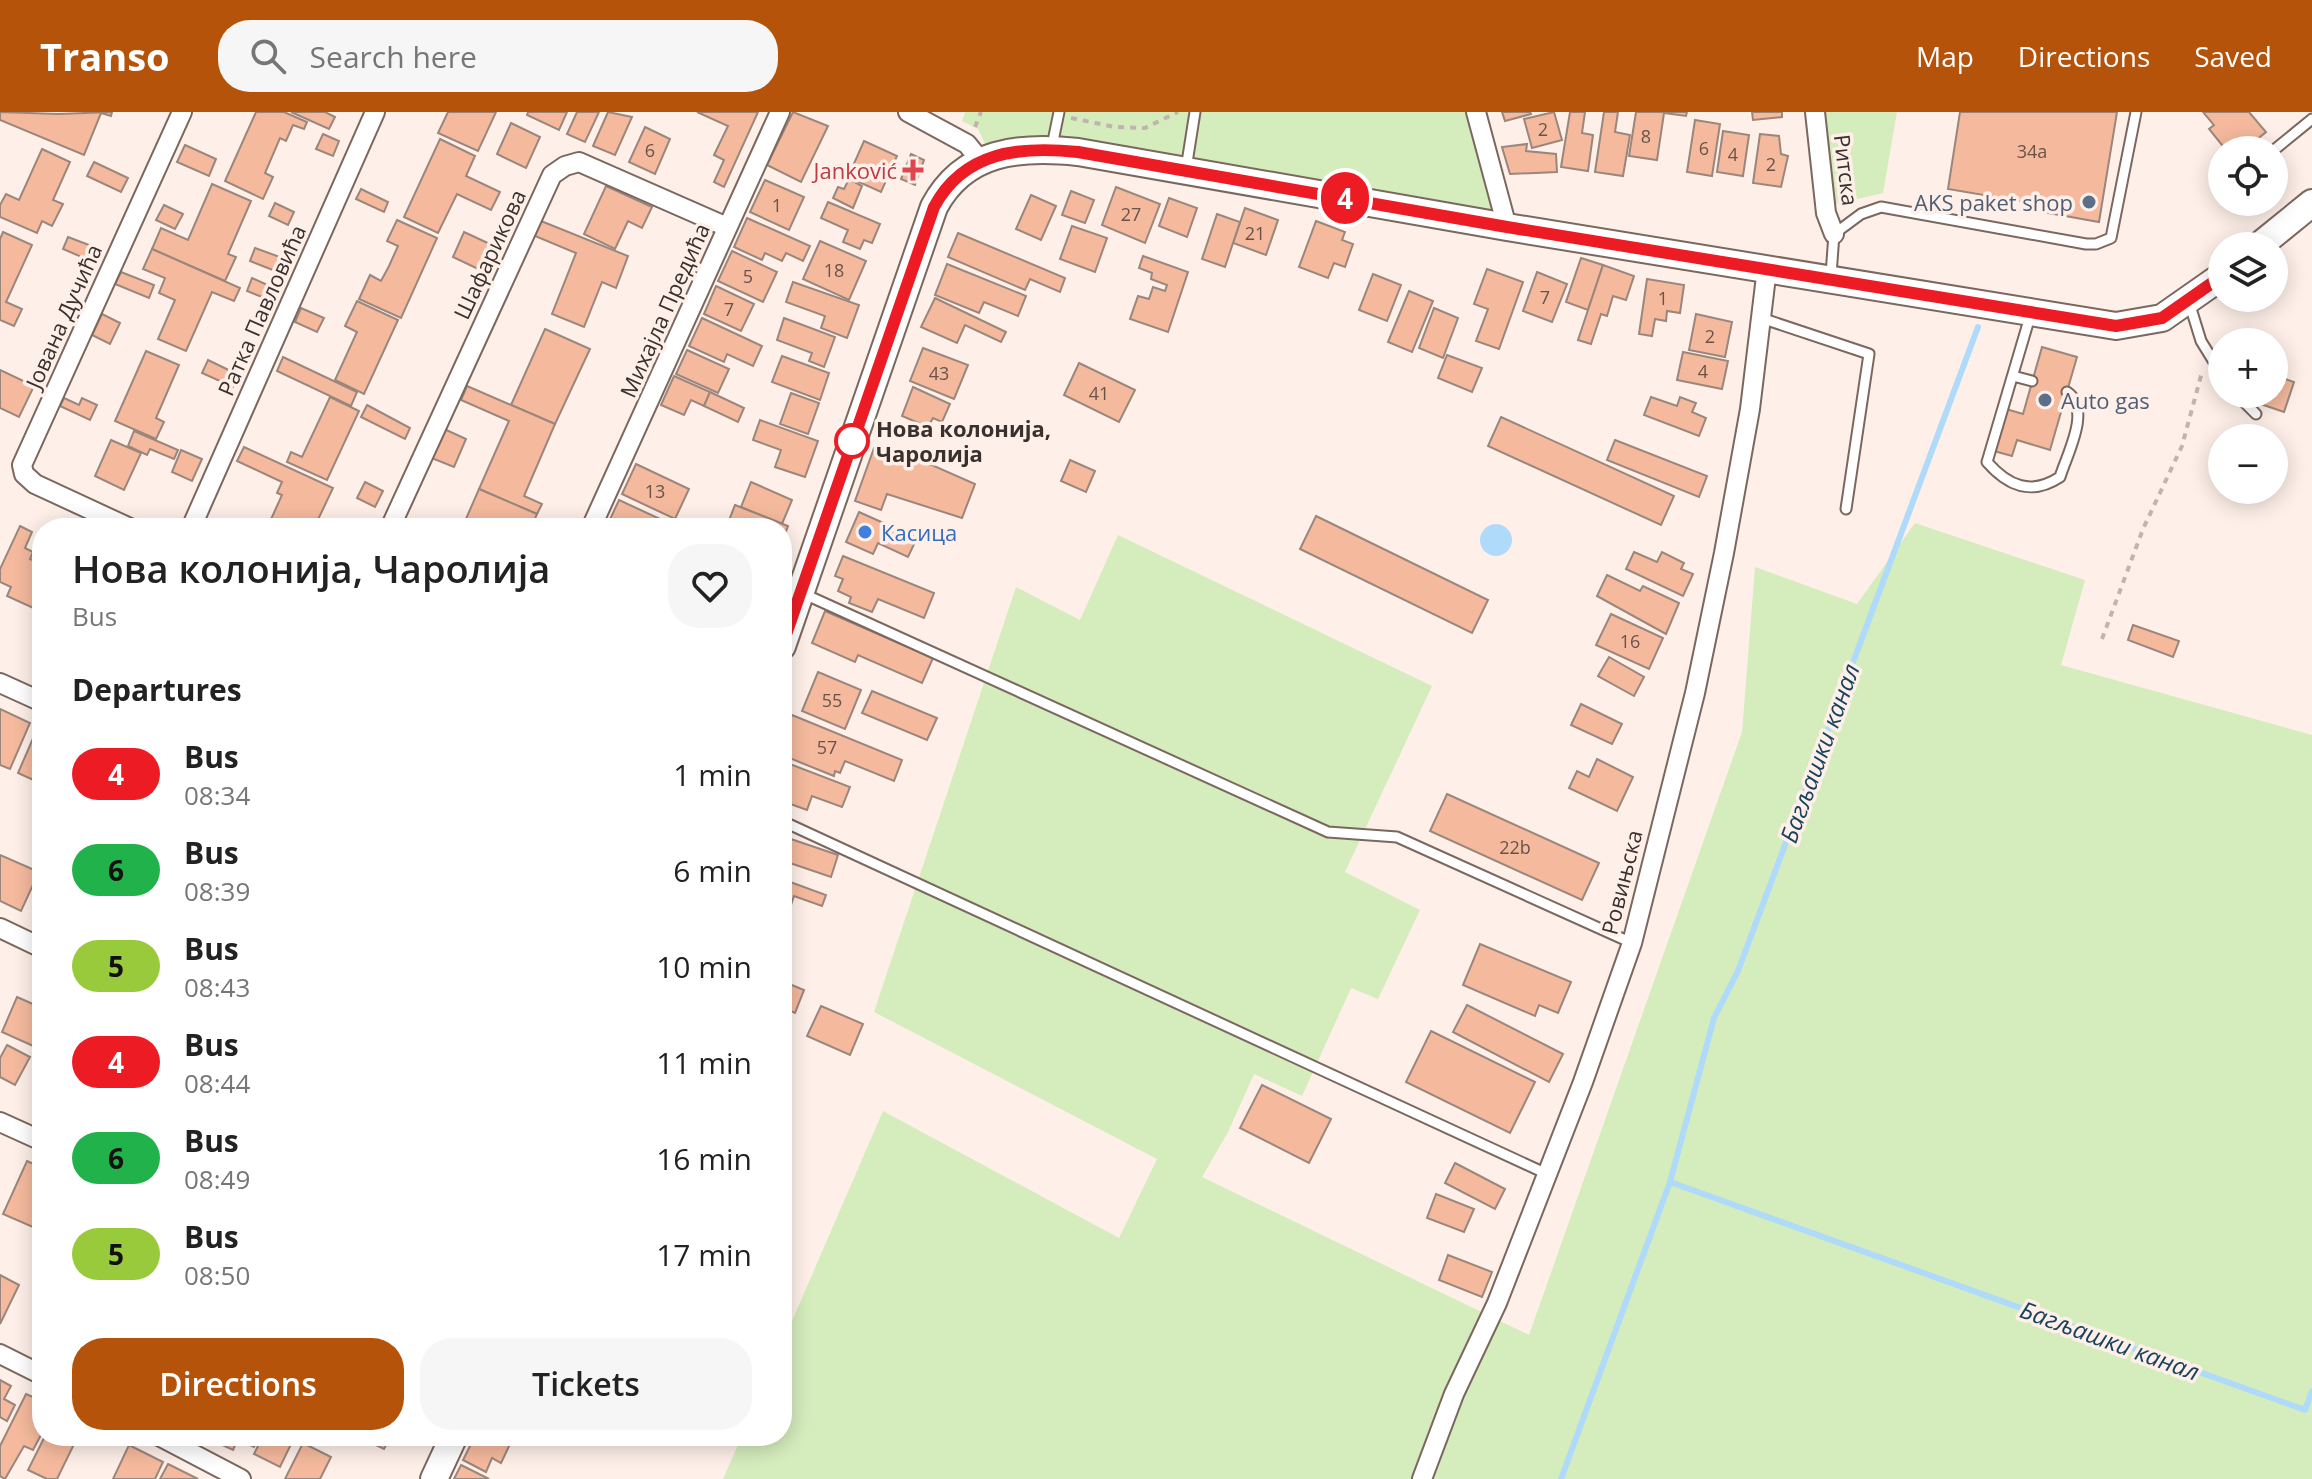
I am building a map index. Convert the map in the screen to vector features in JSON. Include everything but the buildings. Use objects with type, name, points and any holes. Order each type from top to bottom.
[{"type":"street","name":"Јована Дучића","points":[[108,518],[35,484],[24,474],[22,465],[182,112]]},
{"type":"street","name":"Ратка Павловића","points":[[195,518],[375,112]]},
{"type":"street","name":"Михајла Предића","points":[[596,518],[780,112]]},
{"type":"street","points":[[908,112],[967,144],[980,160]]},
{"type":"street","points":[[1476,112],[1507,227]]},
{"type":"street","name":"Ритска","points":[[1815,112],[1826,213],[1834,234]]},
{"type":"street","points":[[792,617],[927,222],[943,190],[980,160],[1016,150],[1051,149],[1186,169],[1507,227],[2126,326],[2162,318],[2208,288]]},
{"type":"street","name":"Шафарикова","points":[[395,518],[552,175],[565,166],[579,162],[727,227]]},
{"type":"street","points":[[2276,232],[2312,203]]},
{"type":"street","name":"Ровињска","points":[[1422,1479],[1454,1394],[1497,1303],[1632,943],[1695,693],[1718,584],[1750,409],[1767,268]]},
{"type":"street","points":[[0,683],[32,697]]},
{"type":"street","points":[[0,928],[32,943]]},
{"type":"street","points":[[0,1122],[32,1136]]},
{"type":"street","points":[[0,1354],[32,1370]]},
{"type":"street","points":[[178,1446],[241,1479]]},
{"type":"street","points":[[434,1479],[449,1446]]},
{"type":"lane","points":[[1186,169],[1195,112]]},
{"type":"lane","points":[[1831,279],[1834,234],[1861,214],[1881,207],[2077,243],[2105,242],[2111,238],[2136,112]]},
{"type":"lane","points":[[1051,149],[1058,113]]},
{"type":"lane","points":[[2288,137],[2312,115]]},
{"type":"lane","points":[[2193,300],[2194,325],[2208,354]]},
{"type":"lane","points":[[2031,312],[1987,462],[2009,483],[2024,488],[2051,483],[2060,477],[2078,421],[2077,405],[2067,392]]},
{"type":"lane","points":[[1761,318],[1869,354],[1846,509]]},
{"type":"lane","points":[[2013,376],[2032,381]]},
{"type":"lane","points":[[2250,408],[2256,414]]},
{"type":"lane","points":[[800,593],[1328,832],[1397,837],[1632,943]]},
{"type":"lane","points":[[792,826],[1547,1174]]},
{"type":"path","points":[[1058,113],[1115,127],[1145,128],[1178,112]]},
{"type":"path","points":[[2102,639],[2143,529],[2182,446],[2208,354]]},
{"type":"green space","points":[[965,112],[1465,112],[1493,213],[988,150],[978,129],[962,121]]},
{"type":"green space","points":[[1817,112],[1897,112],[1883,193],[1828,206]]},
{"type":"green space","points":[[1915,523],[2085,580],[2061,665],[2312,735],[2312,1479],[723,1479],[738,1446],[792,1446],[792,1321],[883,1111],[1119,1238],[1157,1159],[874,1012],[1016,587],[1080,620],[1118,535],[1432,686],[1345,872],[1420,910],[1378,999],[1351,988],[1302,1096],[1254,1074],[1228,1132],[1202,1177],[1529,1335],[1742,732],[1755,567],[1857,604]]},
{"type":"water","points":[[1496,524],[1507,529],[1512,540],[1507,551],[1496,556],[1485,551],[1480,540],[1485,529]]},
{"type":"waterway","name":"Багљашки канал","points":[[1561,1479],[1670,1182],[1714,1018],[1738,971],[1978,327]]},
{"type":"waterway","name":"Багљашки канал","points":[[1670,1182],[2305,1410],[2312,1391]]},
{"type":"bus line","name":"4","points":[[792,617],[927,222],[943,190],[980,160],[998,154],[1051,149],[1078,152],[1507,227],[2116,326],[2162,318],[2208,287]]},
{"type":"place","name":"Janković","points":[[913,170]]},
{"type":"place","name":"AKS paket shop","points":[[2089,202]]},
{"type":"place","name":"Auto gas","points":[[2045,400]]},
{"type":"place","name":"Нова колонија, Чаролија","points":[[852,441]]},
{"type":"place","name":"Касица","points":[[865,532]]}]
